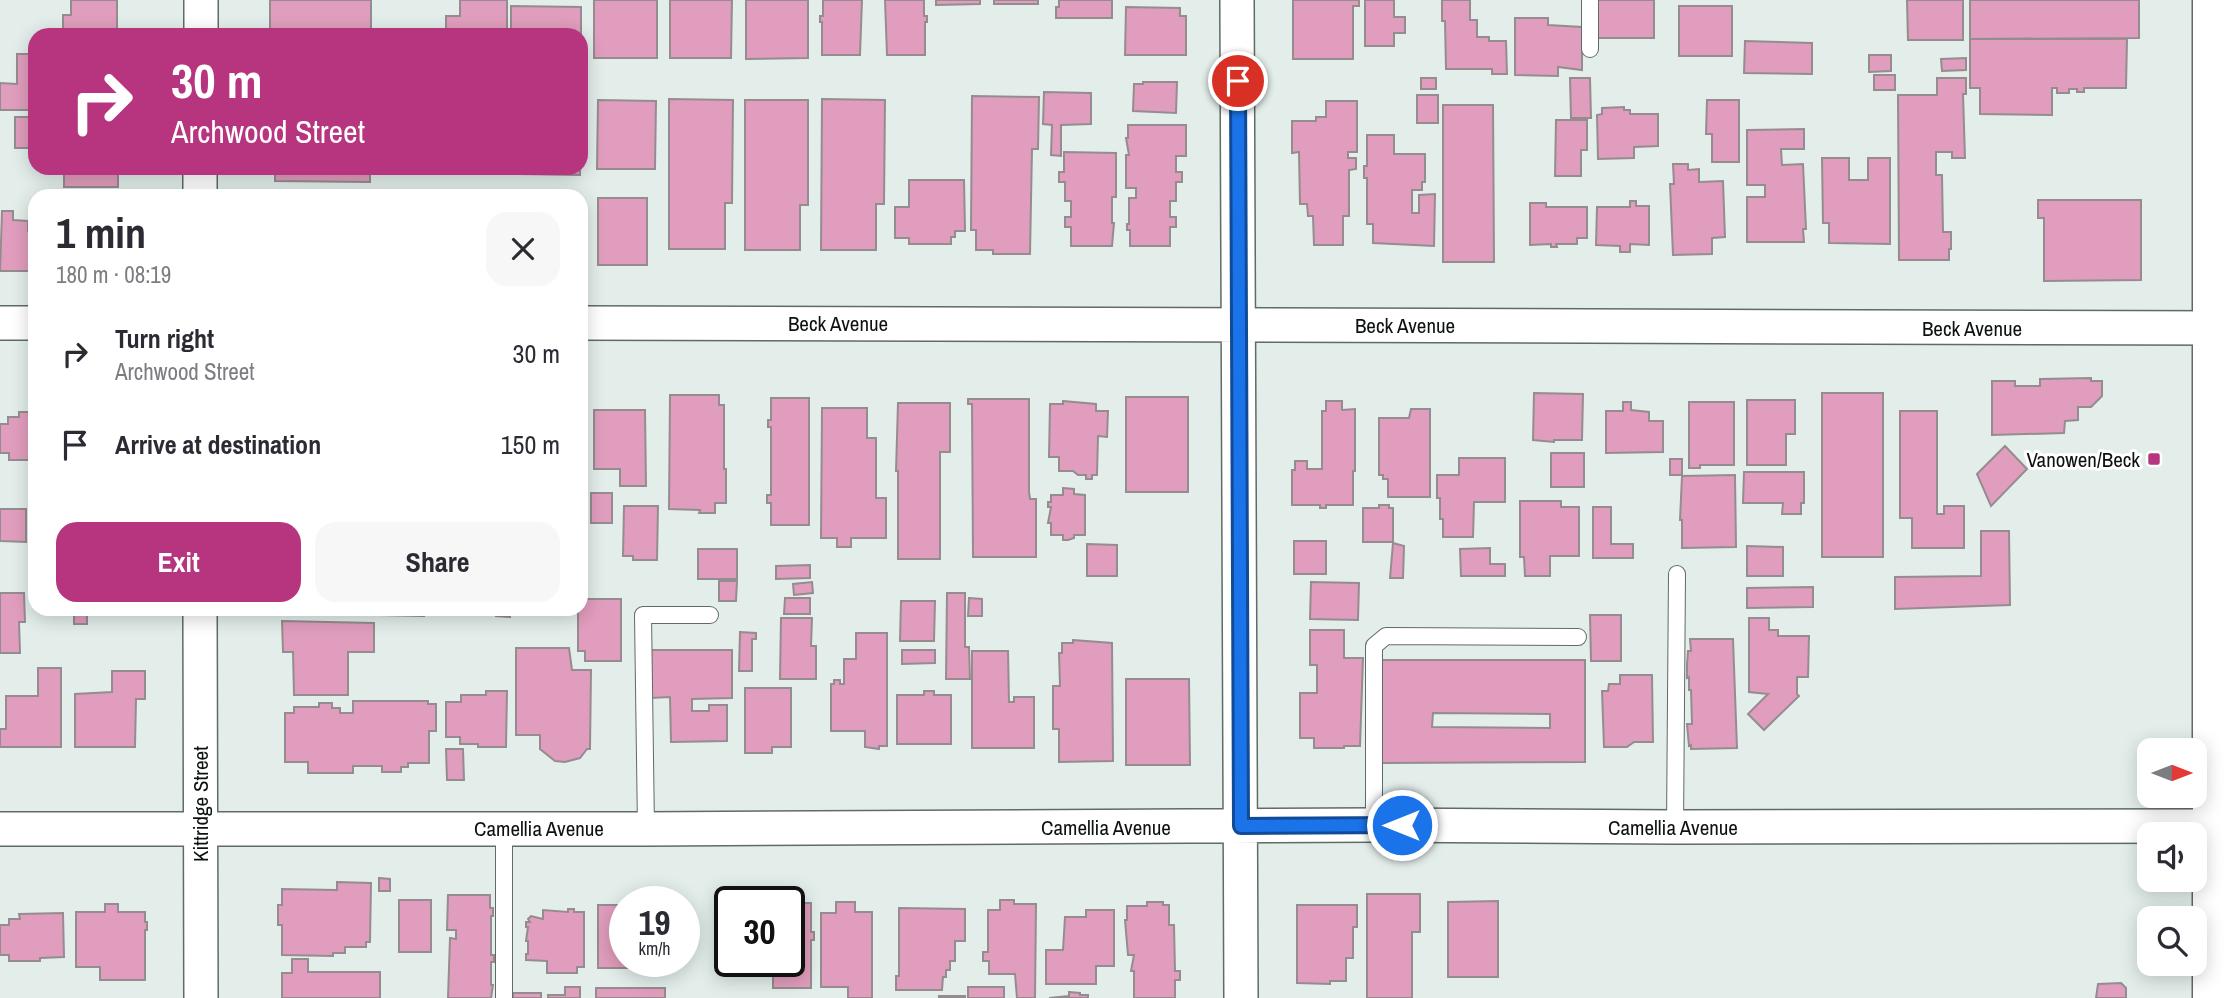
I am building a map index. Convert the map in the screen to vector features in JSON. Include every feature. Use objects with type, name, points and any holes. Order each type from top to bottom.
[{"type":"main road","points":[[2212,0],[2220,99],[2218,818],[2213,998]]},
{"type":"street","points":[[201,0],[201,28]]},
{"type":"street","points":[[1237,0],[1241,998]]},
{"type":"street","points":[[0,323],[28,323]]},
{"type":"street","name":"Beck Avenue","points":[[588,323],[2220,328]]},
{"type":"street","name":"Kittridge Street","points":[[200,616],[201,998]]},
{"type":"street","name":"Camellia Avenue","points":[[0,828],[646,829],[1374,825],[1675,827],[2218,818]]},
{"type":"lane","points":[[1590,0],[1590,49]]},
{"type":"lane","points":[[1675,827],[1677,574]]},
{"type":"lane","points":[[646,829],[643,615],[710,615]]},
{"type":"lane","points":[[1374,825],[1374,646],[1387,636],[1578,637]]},
{"type":"lane","points":[[503,828],[504,998]]},
{"type":"building","points":[[71,0],[117,0],[117,28],[63,28],[63,15],[71,15]]},
{"type":"building","points":[[270,0],[371,0],[371,28],[270,28]]},
{"type":"building","points":[[460,0],[507,0],[507,28],[446,28],[446,16],[460,16]]},
{"type":"building","points":[[594,0],[657,0],[657,58],[594,58]]},
{"type":"building","points":[[670,0],[732,0],[731,58],[670,58]]},
{"type":"building","points":[[746,0],[808,0],[808,58],[746,59]]},
{"type":"building","points":[[823,0],[862,0],[860,55],[822,55],[820,16],[823,16]]},
{"type":"building","points":[[885,0],[924,0],[924,16],[927,16],[925,55],[887,55]]},
{"type":"building","points":[[936,0],[980,0],[980,4],[936,5]]},
{"type":"building","points":[[994,0],[1038,0],[1038,4],[994,4]]},
{"type":"building","points":[[1059,0],[1112,0],[1112,18],[1056,18]]},
{"type":"building","points":[[1293,0],[1359,0],[1359,6],[1353,6],[1353,59],[1293,59]]},
{"type":"building","points":[[1365,0],[1394,0],[1394,17],[1405,17],[1405,33],[1394,33],[1394,46],[1365,46]]},
{"type":"building","points":[[1442,0],[1470,0],[1470,20],[1477,20],[1477,37],[1489,37],[1489,41],[1506,41],[1507,74],[1492,74],[1492,69],[1446,69]]},
{"type":"building","points":[[1595,0],[1654,0],[1654,38],[1595,38]]},
{"type":"building","points":[[1907,0],[1963,0],[1963,40],[1908,40]]},
{"type":"building","points":[[1970,0],[2139,0],[2139,38],[1970,39]]},
{"type":"building","points":[[511,6],[581,7],[581,28],[511,28]]},
{"type":"building","points":[[1679,6],[1732,6],[1732,56],[1679,56]]},
{"type":"building","points":[[1126,7],[1180,8],[1180,16],[1186,16],[1186,55],[1125,55]]},
{"type":"building","points":[[1515,18],[1548,18],[1548,25],[1582,27],[1582,70],[1558,67],[1558,76],[1515,75]]},
{"type":"building","points":[[1970,39],[2127,39],[2126,88],[2084,88],[2084,92],[2069,89],[2069,93],[2057,93],[2057,88],[2052,88],[2052,115],[1980,114],[1980,88],[1970,88]]},
{"type":"building","points":[[1745,41],[1812,43],[1812,74],[1744,73]]},
{"type":"building","points":[[17,54],[28,54],[28,110],[0,110],[0,83],[17,84]]},
{"type":"building","points":[[1869,55],[1891,55],[1891,71],[1869,72]]},
{"type":"building","points":[[1966,58],[1966,70],[1942,71],[1941,59]]},
{"type":"building","points":[[1874,75],[1895,75],[1895,90],[1874,90]]},
{"type":"building","points":[[1421,78],[1436,78],[1436,89],[1421,89]]},
{"type":"building","points":[[1570,78],[1590,78],[1591,118],[1571,118]]},
{"type":"building","points":[[1937,78],[1966,78],[1966,94],[1963,94],[1965,158],[1952,158],[1952,152],[1936,152],[1936,175],[1942,175],[1943,232],[1951,232],[1949,260],[1899,260],[1898,95],[1937,95]]},
{"type":"building","points":[[1177,82],[1176,113],[1133,111],[1134,84]]},
{"type":"building","points":[[1044,92],[1091,93],[1091,124],[1061,125],[1061,156],[1051,155],[1052,125],[1043,124]]},
{"type":"building","points":[[1417,95],[1438,95],[1438,123],[1417,123]]},
{"type":"building","points":[[972,96],[1039,97],[1038,149],[1032,149],[1030,254],[993,254],[993,250],[976,250],[976,230],[971,230]]},
{"type":"building","points":[[669,99],[733,100],[732,203],[725,203],[725,249],[669,249]]},
{"type":"building","points":[[822,99],[885,100],[884,204],[876,204],[876,250],[821,250]]},
{"type":"building","points":[[598,100],[656,101],[655,169],[597,169]]},
{"type":"building","points":[[745,100],[808,100],[808,205],[800,205],[800,250],[745,250]]},
{"type":"building","points":[[1707,100],[1739,100],[1739,162],[1712,162],[1712,134],[1706,134]]},
{"type":"building","points":[[1326,101],[1357,101],[1357,152],[1348,152],[1348,158],[1356,158],[1356,169],[1349,170],[1349,216],[1343,216],[1343,245],[1314,245],[1313,216],[1308,216],[1307,204],[1300,204],[1299,152],[1292,153],[1292,121],[1316,121],[1316,117],[1326,117]]},
{"type":"building","points":[[1443,105],[1493,105],[1494,262],[1443,262]]},
{"type":"building","points":[[1624,107],[1624,110],[1630,110],[1630,114],[1658,114],[1658,146],[1634,147],[1634,158],[1598,159],[1597,115],[1602,114],[1602,108]]},
{"type":"building","points":[[15,117],[28,117],[28,148],[15,148]]},
{"type":"building","points":[[1556,120],[1587,120],[1587,150],[1581,150],[1581,176],[1555,176]]},
{"type":"building","points":[[1128,125],[1186,125],[1186,156],[1176,156],[1176,172],[1182,172],[1182,182],[1176,182],[1176,201],[1170,201],[1170,217],[1176,217],[1176,227],[1170,227],[1170,246],[1130,246],[1130,230],[1127,230],[1129,198],[1136,198],[1136,188],[1126,188]]},
{"type":"building","points":[[1804,129],[1804,149],[1781,149],[1782,165],[1803,164],[1806,229],[1803,229],[1804,242],[1747,242],[1747,197],[1765,197],[1765,185],[1747,185],[1747,130]]},
{"type":"building","points":[[1367,135],[1394,135],[1394,154],[1425,154],[1425,182],[1422,182],[1422,190],[1412,190],[1412,213],[1419,213],[1419,195],[1435,194],[1434,246],[1373,243],[1373,224],[1367,224],[1367,178],[1364,178],[1364,166],[1367,166]]},
{"type":"building","points":[[1064,152],[1116,153],[1116,197],[1112,197],[1112,246],[1071,246],[1071,227],[1065,227],[1065,217],[1071,217],[1071,201],[1065,201],[1065,182],[1059,182],[1059,172],[1064,172]]},
{"type":"building","points":[[1822,158],[1849,158],[1849,180],[1868,180],[1868,158],[1890,158],[1890,244],[1829,243],[1829,223],[1823,223]]},
{"type":"building","points":[[1673,164],[1688,164],[1688,170],[1699,169],[1699,182],[1723,181],[1725,237],[1712,238],[1712,254],[1673,255],[1670,184],[1674,184]]},
{"type":"building","points":[[64,175],[118,175],[118,187],[64,187]]},
{"type":"building","points":[[275,175],[370,175],[370,182],[275,181]]},
{"type":"building","points":[[909,180],[964,180],[965,231],[955,231],[951,244],[909,244],[909,238],[895,238],[895,207],[909,207]]},
{"type":"building","points":[[598,198],[647,198],[647,265],[598,265]]},
{"type":"building","points":[[2038,200],[2141,200],[2141,280],[2044,281],[2044,218],[2038,218]]},
{"type":"building","points":[[1630,201],[1636,201],[1636,206],[1649,206],[1649,245],[1630,244],[1630,252],[1620,252],[1620,246],[1596,245],[1597,207],[1630,207]]},
{"type":"building","points":[[1530,203],[1546,203],[1546,207],[1587,207],[1587,238],[1577,238],[1577,244],[1556,244],[1557,247],[1551,247],[1551,244],[1530,245]]},
{"type":"building","points":[[2,211],[13,211],[13,220],[28,221],[28,271],[0,271]]},
{"type":"building","points":[[2091,378],[2091,381],[2102,381],[2102,396],[2091,407],[2078,407],[2078,420],[2065,421],[2064,433],[1992,435],[1992,381],[2015,381],[2015,386],[2040,386],[2040,379]]},
{"type":"building","points":[[1534,393],[1583,394],[1582,440],[1533,440]]},
{"type":"building","points":[[1822,393],[1883,393],[1883,557],[1822,557]]},
{"type":"building","points":[[670,395],[719,395],[719,405],[724,405],[726,503],[715,503],[715,513],[669,509]]},
{"type":"building","points":[[1126,397],[1188,397],[1188,492],[1126,492]]},
{"type":"building","points":[[771,398],[809,398],[809,525],[771,525],[771,503],[767,503],[767,495],[771,495],[771,427],[768,427],[768,420],[771,420]]},
{"type":"building","points":[[968,399],[1029,399],[1029,492],[1030,499],[1036,499],[1036,557],[973,557],[972,404],[968,404]]},
{"type":"building","points":[[1747,400],[1795,400],[1795,434],[1786,434],[1786,465],[1747,465]]},
{"type":"building","points":[[1063,401],[1096,404],[1096,411],[1108,411],[1107,437],[1098,436],[1097,475],[1092,475],[1092,479],[1086,479],[1086,475],[1078,475],[1073,471],[1059,471],[1059,457],[1049,457],[1050,404],[1063,404]]},
{"type":"building","points":[[1326,401],[1342,401],[1342,410],[1355,409],[1353,505],[1326,505],[1326,508],[1320,508],[1320,505],[1292,505],[1292,470],[1295,470],[1295,461],[1307,461],[1307,469],[1322,469],[1322,411],[1326,411]]},
{"type":"building","points":[[1623,402],[1631,402],[1631,410],[1649,412],[1649,421],[1663,421],[1663,452],[1606,453],[1606,411],[1623,411]]},
{"type":"building","points":[[1689,402],[1734,402],[1734,465],[1700,465],[1700,468],[1689,468]]},
{"type":"building","points":[[898,403],[950,403],[950,452],[940,452],[940,559],[898,559]]},
{"type":"building","points":[[822,408],[867,408],[867,438],[876,438],[876,498],[886,498],[886,538],[851,538],[851,547],[837,547],[837,538],[821,538]]},
{"type":"building","points":[[1411,409],[1430,409],[1430,497],[1388,497],[1388,479],[1379,475],[1379,418],[1409,418]]},
{"type":"building","points":[[594,410],[645,410],[646,486],[620,486],[620,469],[594,469]]},
{"type":"building","points":[[1900,411],[1937,411],[1937,514],[1944,514],[1944,506],[1964,506],[1964,548],[1912,548],[1912,518],[1900,518]]},
{"type":"building","points":[[19,412],[28,412],[28,460],[9,460],[9,453],[0,453],[0,424],[8,424],[8,417],[19,417]]},
{"type":"building","points":[[2005,446],[2027,469],[1991,506],[1977,474]]},
{"type":"building","points":[[1551,453],[1584,453],[1584,487],[1551,487]]},
{"type":"building","points":[[1459,458],[1505,458],[1505,502],[1474,502],[1473,537],[1443,537],[1440,498],[1437,498],[1437,475],[1459,475]]},
{"type":"building","points":[[1670,459],[1682,459],[1682,475],[1670,475]]},
{"type":"building","points":[[1744,472],[1804,472],[1804,503],[1801,503],[1801,514],[1782,514],[1783,503],[1743,503]]},
{"type":"building","points":[[1735,475],[1736,547],[1682,548],[1682,476]]},
{"type":"building","points":[[1063,488],[1074,489],[1074,494],[1085,495],[1085,535],[1074,535],[1074,538],[1068,540],[1063,540],[1063,535],[1051,535],[1051,523],[1048,523],[1051,507],[1048,507],[1048,502],[1051,502],[1051,495],[1063,495]]},
{"type":"building","points":[[591,493],[612,493],[612,523],[591,523]]},
{"type":"building","points":[[1520,501],[1561,501],[1561,507],[1579,507],[1579,556],[1550,556],[1550,576],[1525,576],[1524,557],[1520,557]]},
{"type":"building","points":[[1379,505],[1393,508],[1393,542],[1363,542],[1363,508],[1379,508]]},
{"type":"building","points":[[624,506],[658,506],[657,560],[633,560],[633,556],[623,556]]},
{"type":"building","points":[[1593,507],[1611,507],[1611,544],[1633,544],[1633,558],[1593,558]]},
{"type":"building","points":[[0,509],[26,509],[26,542],[0,541]]},
{"type":"building","points":[[1981,531],[2009,531],[2010,605],[1895,609],[1895,577],[1981,576]]},
{"type":"building","points":[[1294,541],[1326,541],[1326,574],[1294,574]]},
{"type":"building","points":[[1393,543],[1404,546],[1403,578],[1390,578]]},
{"type":"building","points":[[1087,544],[1117,545],[1117,576],[1087,576]]},
{"type":"building","points":[[1747,546],[1783,547],[1783,576],[1747,576]]},
{"type":"building","points":[[1490,548],[1490,564],[1505,564],[1505,576],[1461,576],[1460,549]]},
{"type":"building","points":[[698,549],[737,549],[737,579],[698,579]]},
{"type":"building","points":[[810,565],[810,578],[776,579],[776,566]]},
{"type":"building","points":[[719,581],[737,581],[736,601],[719,601]]},
{"type":"building","points":[[812,582],[813,593],[794,595],[793,584]]},
{"type":"building","points":[[1311,582],[1359,583],[1358,620],[1310,619]]},
{"type":"building","points":[[1813,587],[1813,607],[1747,608],[1747,588]]},
{"type":"building","points":[[0,593],[24,593],[25,622],[19,622],[20,653],[0,653]]},
{"type":"building","points":[[947,593],[965,593],[965,647],[969,647],[970,679],[946,679]]},
{"type":"building","points":[[785,598],[810,598],[810,614],[784,614]]},
{"type":"building","points":[[969,598],[982,599],[982,616],[968,616]]},
{"type":"building","points":[[588,599],[621,599],[621,661],[585,661],[585,651],[578,651],[578,616],[588,616]]},
{"type":"building","points":[[901,601],[935,601],[934,641],[900,641]]},
{"type":"building","points":[[1590,615],[1621,615],[1621,661],[1591,661]]},
{"type":"building","points":[[74,616],[87,616],[87,624],[74,624]]},
{"type":"building","points":[[781,618],[812,618],[811,646],[816,646],[816,679],[780,679]]},
{"type":"building","points":[[1749,618],[1769,618],[1769,630],[1778,630],[1778,636],[1809,636],[1808,677],[1797,677],[1799,696],[1764,730],[1748,714],[1768,694],[1749,692]]},
{"type":"building","points":[[282,621],[374,623],[374,652],[348,652],[348,695],[294,695],[293,652],[283,652]]},
{"type":"building","points":[[1310,630],[1344,630],[1344,658],[1363,658],[1360,746],[1314,748],[1314,738],[1300,738],[1300,693],[1317,693],[1317,665],[1310,665]]},
{"type":"building","points":[[740,632],[756,633],[756,639],[752,639],[752,671],[739,671]]},
{"type":"building","points":[[856,633],[887,633],[887,746],[879,746],[879,749],[865,747],[865,731],[831,731],[831,684],[834,684],[834,680],[840,680],[840,684],[844,684],[844,659],[856,659]]},
{"type":"building","points":[[1690,639],[1733,639],[1737,748],[1691,749],[1691,745],[1689,746],[1687,724],[1692,724],[1691,690],[1689,677],[1687,678]]},
{"type":"building","points":[[1073,640],[1112,643],[1113,761],[1059,762],[1059,729],[1053,729],[1053,686],[1060,686],[1059,653],[1062,653],[1062,643],[1073,643]]},
{"type":"building","points":[[516,648],[569,648],[572,670],[591,670],[590,749],[580,758],[565,762],[555,761],[540,749],[540,735],[516,735]]},
{"type":"building","points":[[650,650],[732,650],[732,698],[692,699],[692,711],[709,711],[709,705],[727,705],[727,741],[671,742],[670,697],[651,698]]},
{"type":"building","points":[[902,650],[935,650],[935,663],[902,664]]},
{"type":"building","points":[[972,651],[1008,651],[1009,702],[1014,702],[1014,697],[1034,697],[1034,748],[972,748]]},
{"type":"building","points":[[1381,660],[1585,660],[1585,762],[1382,763]],"holes":[[[1433,713],[1550,714],[1550,728],[1432,727]]]},
{"type":"building","points":[[38,668],[61,668],[61,747],[0,747],[0,729],[6,729],[6,696],[38,696]]},
{"type":"building","points":[[112,671],[145,671],[145,699],[136,699],[135,747],[75,747],[75,694],[112,692]]},
{"type":"building","points":[[1620,675],[1652,675],[1653,742],[1634,742],[1627,747],[1604,747],[1602,691],[1608,691],[1609,684],[1620,684]]},
{"type":"building","points":[[1126,679],[1189,679],[1190,765],[1126,765]]},
{"type":"building","points":[[745,688],[791,688],[791,747],[772,747],[772,753],[745,753]]},
{"type":"building","points":[[486,691],[507,691],[506,747],[460,744],[460,737],[446,737],[446,702],[461,702],[461,695],[486,695]]},
{"type":"building","points":[[924,691],[934,691],[934,695],[951,695],[951,744],[897,744],[897,695],[924,695]]},
{"type":"building","points":[[353,701],[428,701],[428,704],[436,704],[436,731],[429,731],[429,763],[408,763],[408,767],[401,767],[401,772],[382,772],[382,766],[353,766],[353,773],[308,773],[308,762],[285,762],[285,713],[294,713],[294,707],[319,707],[319,703],[332,703],[332,708],[340,708],[340,713],[353,713]]},
{"type":"building","points":[[446,749],[463,749],[464,780],[447,780]]},
{"type":"building","points":[[379,878],[390,879],[390,891],[379,891]]},
{"type":"building","points":[[337,882],[371,883],[370,942],[366,942],[366,947],[345,947],[345,953],[333,953],[333,956],[282,955],[282,925],[278,925],[278,905],[282,905],[282,889],[337,890]]},
{"type":"building","points":[[1367,894],[1420,894],[1420,932],[1412,932],[1412,998],[1367,998]]},
{"type":"building","points":[[448,895],[490,895],[490,908],[493,908],[491,955],[494,955],[494,962],[491,962],[491,998],[448,998],[450,938],[456,939],[456,930],[447,930]]},
{"type":"building","points":[[399,900],[431,900],[431,952],[399,952]]},
{"type":"building","points":[[1000,900],[1014,900],[1014,904],[1036,904],[1035,998],[1017,998],[1015,974],[989,974],[989,961],[983,961],[983,952],[988,952],[988,910],[1000,910]]},
{"type":"building","points":[[1498,901],[1498,977],[1448,977],[1448,902]]},
{"type":"building","points":[[836,902],[855,902],[855,912],[872,912],[872,998],[848,998],[848,987],[821,987],[821,913],[836,913]]},
{"type":"building","points":[[1147,902],[1163,902],[1163,905],[1169,905],[1169,925],[1174,925],[1175,971],[1180,971],[1180,980],[1175,980],[1175,998],[1134,998],[1134,971],[1131,971],[1134,955],[1128,955],[1125,920],[1127,906],[1147,906]]},
{"type":"building","points":[[805,903],[811,903],[811,932],[814,932],[814,940],[811,940],[811,988],[773,988],[773,977],[805,977]]},
{"type":"building","points":[[105,904],[118,904],[118,912],[145,912],[145,980],[100,980],[100,967],[76,967],[76,912],[105,912]]},
{"type":"building","points":[[598,905],[609,905],[609,968],[598,968]]},
{"type":"building","points":[[1297,905],[1357,905],[1357,927],[1353,927],[1353,958],[1346,958],[1346,981],[1330,981],[1330,984],[1297,983]]},
{"type":"building","points":[[899,908],[965,909],[965,941],[955,941],[955,961],[950,961],[950,970],[946,970],[946,977],[943,977],[942,990],[896,990],[896,976],[899,976]]},
{"type":"building","points":[[568,909],[584,912],[584,967],[577,967],[577,973],[547,973],[547,961],[526,960],[526,922],[530,922],[528,919],[531,916],[543,919],[543,910],[568,912]]},
{"type":"building","points":[[1086,910],[1114,910],[1114,966],[1096,966],[1096,984],[1046,984],[1046,950],[1063,950],[1065,917],[1086,917]]},
{"type":"building","points":[[63,913],[64,957],[40,958],[40,961],[9,961],[9,955],[0,955],[0,925],[9,925],[9,919],[20,919],[19,914]]},
{"type":"building","points":[[292,959],[308,959],[308,972],[380,972],[380,998],[282,998],[282,973],[292,973]]},
{"type":"building","points":[[2121,983],[2126,988],[2126,998],[2096,998],[2098,984]]},
{"type":"building","points":[[565,987],[580,987],[580,998],[548,998],[548,995],[565,995]]},
{"type":"building","points":[[968,987],[1004,987],[1004,998],[968,998]]},
{"type":"building","points":[[596,988],[665,988],[665,998],[596,998]]},
{"type":"building","points":[[1069,992],[1088,995],[1088,998],[1049,998],[1069,996]]},
{"type":"building","points":[[513,993],[541,993],[541,998],[513,998]]},
{"type":"building","points":[[965,996],[965,998],[939,998]]},
{"type":"place","name":"Vanowen/Beck","points":[[2154,459]]},
{"type":"route","points":[[1238,81],[1241,826],[1402,825]]}]
